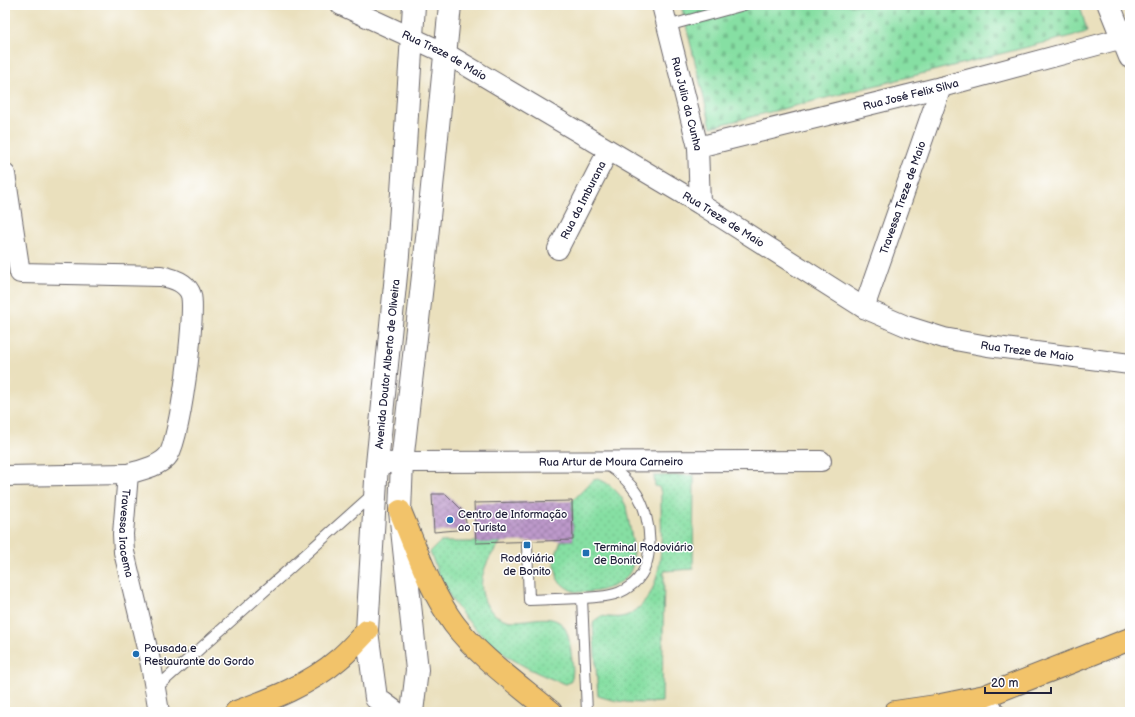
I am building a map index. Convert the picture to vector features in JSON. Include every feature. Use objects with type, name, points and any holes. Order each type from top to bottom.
[{"type":"main road","points":[[400,511],[434,588],[454,622],[471,644],[551,712]]},
{"type":"main road","points":[[236,712],[277,697],[308,681],[339,659],[367,631]]},
{"type":"main road","points":[[895,712],[936,706],[990,704],[1130,639]]},
{"type":"street","name":"Rua Treze de Maio","points":[[341,5],[445,53],[608,151],[700,204],[864,308],[906,326],[944,338],[1002,348],[1130,364]]},
{"type":"street","name":"Avenida Doutor Alberto de Oliveira","points":[[395,712],[376,698],[367,631],[376,464],[398,255],[414,5]]},
{"type":"street","points":[[412,712],[417,670],[400,511],[402,462],[425,258],[450,5]]},
{"type":"street","name":"Rua Julio da Cunha","points":[[662,5],[698,147],[700,204]]},
{"type":"street","points":[[1109,5],[1126,48]]},
{"type":"street","name":"Rua José Felix Silva","points":[[698,147],[942,87],[1126,48]]},
{"type":"street","name":"Travessa Treze de Maio","points":[[864,308],[942,87]]},
{"type":"street","name":"Rua da Imburana","points":[[558,249],[608,151]]},
{"type":"street","points":[[5,174],[12,273]]},
{"type":"street","points":[[398,255],[425,258]]},
{"type":"street","name":"Travessa Iracema","points":[[12,273],[161,276],[184,284],[191,294],[192,307],[189,348],[179,420],[174,444],[168,457],[156,464],[128,474],[123,534],[124,552],[159,712]]},
{"type":"street","name":"Rua Artur de Moura Carneiro","points":[[376,464],[402,462],[821,461]]},
{"type":"street","points":[[5,476],[128,474]]},
{"type":"lane","points":[[667,26],[744,5]]},
{"type":"lane","points":[[527,545],[529,600],[605,596],[630,587],[639,578],[645,565],[648,549],[649,531],[645,513],[637,494],[623,477],[602,462]]},
{"type":"lane","points":[[155,689],[375,493]]},
{"type":"lane","points":[[582,598],[587,712]]},
{"type":"green space","points":[[681,5],[1080,5],[1087,32],[711,127]]},
{"type":"green space","points":[[694,475],[693,569],[664,571],[662,702],[630,702],[598,696],[593,625],[594,621],[601,616],[618,617],[628,615],[641,605],[651,593],[657,577],[661,542],[661,492],[659,487],[655,486],[654,476]]},
{"type":"green space","points":[[598,479],[607,483],[615,490],[626,506],[633,545],[632,567],[629,574],[616,585],[598,591],[573,591],[558,580],[554,560],[561,541],[573,540],[572,501],[593,480]]},
{"type":"green space","points":[[440,542],[501,542],[489,559],[482,578],[482,594],[485,601],[493,613],[507,620],[519,621],[547,618],[559,622],[565,628],[571,652],[573,671],[570,682],[566,684],[547,677],[512,659],[482,636],[469,622],[445,589],[430,552]]},
{"type":"building","name":"Centro de Informação ao Turista","points":[[432,494],[446,494],[463,511],[468,529],[434,532]]},
{"type":"building","points":[[572,501],[573,540],[476,543],[474,503]]},
{"type":"place","name":"Centro de Informação ao Turista","points":[[450,520]]},
{"type":"place","name":"Rodoviária de Bonito","points":[[527,545]]},
{"type":"place","name":"Terminal Rodoviário de Bonito","points":[[586,553]]},
{"type":"place","name":"Pousada e Restaurante do Gordo","points":[[136,654]]}]
